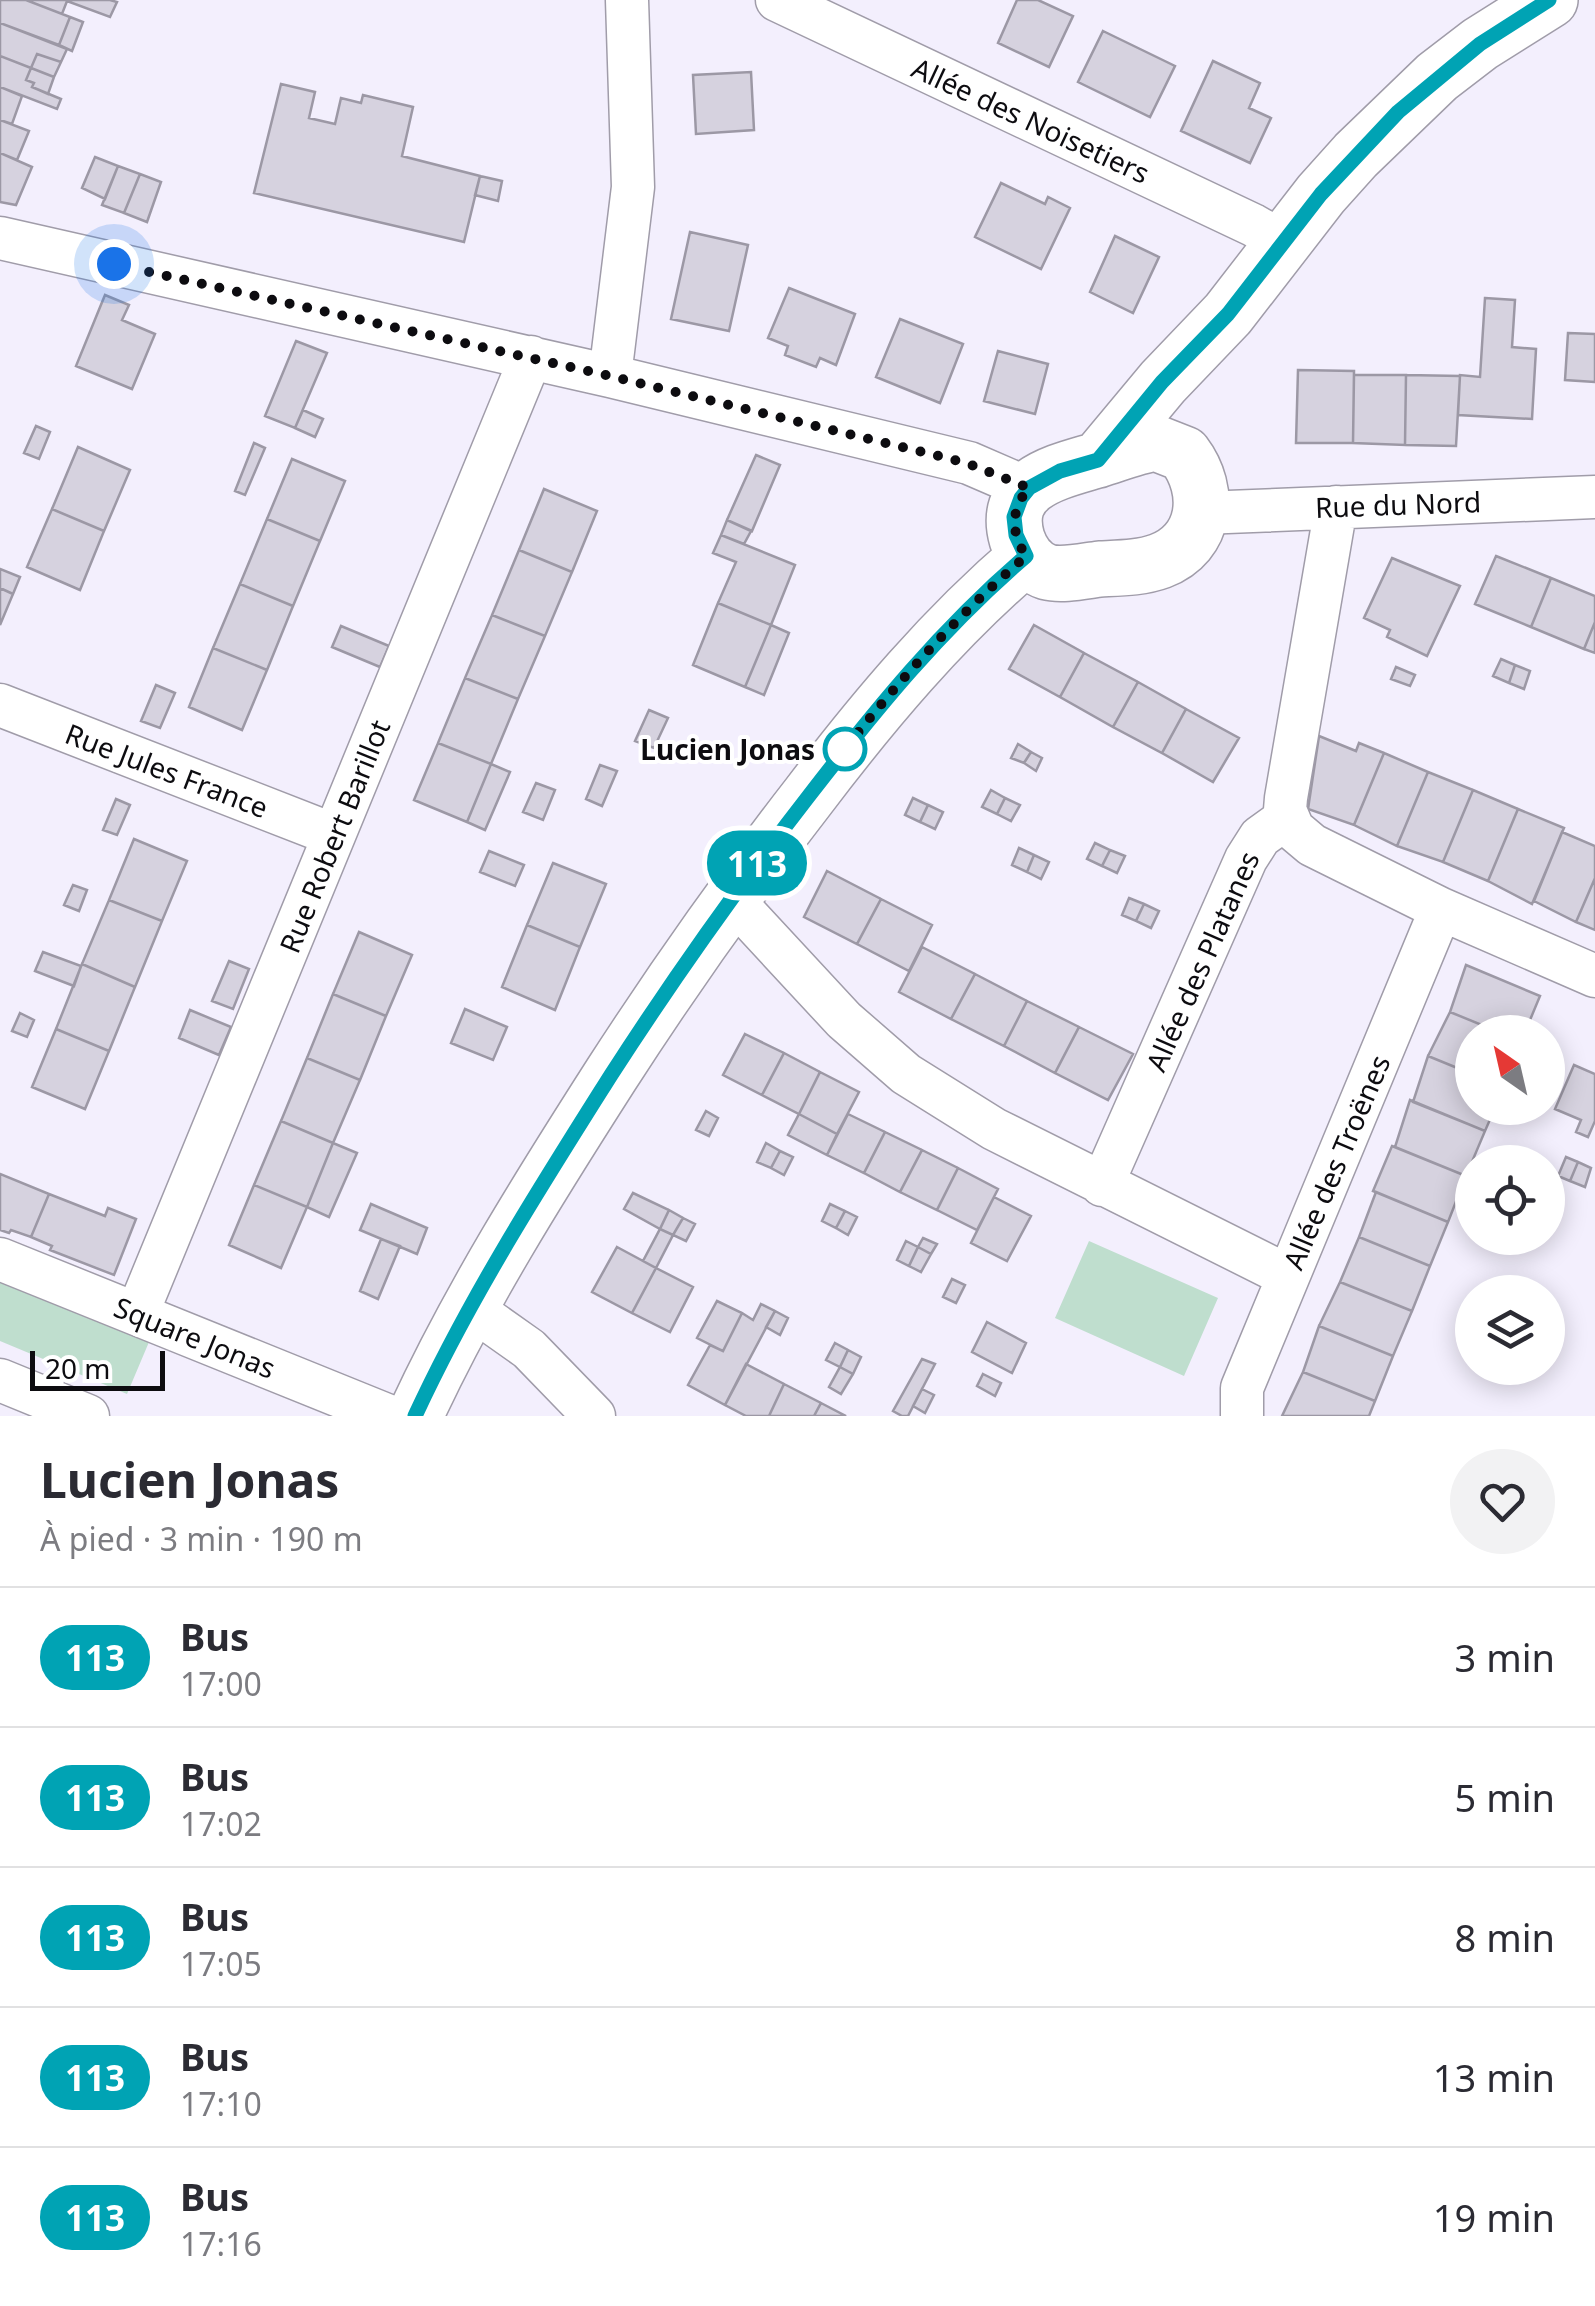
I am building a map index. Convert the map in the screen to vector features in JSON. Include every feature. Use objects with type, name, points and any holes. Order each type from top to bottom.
[{"type":"street","points":[[610,376],[633,187],[627,0]]},
{"type":"street","name":"Allée des Noisetiers","points":[[778,0],[1253,224],[1283,242]]},
{"type":"street","points":[[1098,460],[1162,382],[1228,314],[1338,175],[1419,93],[1480,44],[1550,0]]},
{"type":"street","points":[[0,238],[610,376],[969,464],[1029,488]]},
{"type":"street","points":[[1196,488],[1176,449],[1156,444],[1060,471],[1029,488],[1014,517],[1016,535],[1034,565],[1053,573],[1150,564],[1176,554],[1186,544],[1195,532],[1196,488],[1188,419],[1193,386],[1228,314]]},
{"type":"street","name":"Rue Robert Barillot","points":[[137,1314],[531,357]]},
{"type":"street","name":"Rue du Nord","points":[[1196,488],[1336,507],[1595,497]]},
{"type":"street","points":[[1336,507],[1288,782],[1288,817],[1302,839],[1312,846],[1441,910],[1595,976]]},
{"type":"street","points":[[415,1416],[538,1188],[730,898],[937,639],[1026,556]]},
{"type":"street","name":"Rue Jules France","points":[[0,705],[334,835]]},
{"type":"street","name":"Allée des Platanes","points":[[1102,1185],[1246,859],[1260,837],[1288,817]]},
{"type":"street","points":[[730,898],[829,1005],[886,1059],[977,1119],[1288,1276]]},
{"type":"street","name":"Allée des Troënes","points":[[1242,1416],[1242,1388],[1441,910]]},
{"type":"street","name":"Square Jonas","points":[[0,1258],[389,1416]]},
{"type":"street","points":[[471,1308],[528,1349],[594,1416]]},
{"type":"street","points":[[0,1380],[88,1416]]},
{"type":"green space","points":[[1089,1241],[1218,1298],[1184,1376],[1055,1318]]},
{"type":"green space","points":[[0,1279],[149,1342],[127,1394],[0,1341]]},
{"type":"building","points":[[0,0],[26,0],[70,17],[59,45],[0,23]]},
{"type":"building","points":[[26,0],[117,2],[110,17],[67,1],[62,14]]},
{"type":"building","points":[[1017,0],[1038,0],[1073,16],[1049,67],[998,43]]},
{"type":"building","points":[[70,17],[83,22],[72,51],[59,45]]},
{"type":"building","points":[[0,23],[67,49],[61,62],[37,54],[31,68],[0,56]]},
{"type":"building","points":[[1103,31],[1175,66],[1150,117],[1078,82]]},
{"type":"building","points":[[37,54],[61,62],[54,77],[31,68]]},
{"type":"building","points":[[0,56],[31,68],[26,80],[34,83],[32,87],[61,99],[57,109],[0,87]]},
{"type":"building","points":[[1213,61],[1260,83],[1249,108],[1271,118],[1250,163],[1181,131]]},
{"type":"building","points":[[31,68],[54,77],[48,94],[26,80]]},
{"type":"building","points":[[751,72],[754,130],[696,134],[693,75]]},
{"type":"building","points":[[281,84],[315,92],[309,118],[335,124],[341,98],[361,103],[363,95],[413,107],[402,156],[480,176],[464,242],[254,193]]},
{"type":"building","points":[[0,87],[22,96],[12,124],[0,120]]},
{"type":"building","points":[[0,120],[29,131],[17,160],[0,153]]},
{"type":"building","points":[[0,153],[32,167],[16,205],[0,202]]},
{"type":"building","points":[[95,157],[118,166],[105,199],[82,188]]},
{"type":"building","points":[[118,166],[140,174],[124,213],[102,205]]},
{"type":"building","points":[[140,174],[161,182],[147,222],[124,213]]},
{"type":"building","points":[[480,176],[502,181],[498,201],[475,195]]},
{"type":"building","points":[[1001,183],[1045,204],[1048,197],[1070,208],[1041,269],[975,237]]},
{"type":"building","points":[[690,232],[748,245],[729,331],[671,319]]},
{"type":"building","points":[[1115,236],[1159,257],[1133,313],[1090,292]]},
{"type":"building","points":[[789,288],[855,314],[836,365],[820,358],[816,367],[785,355],[788,346],[768,338]]},
{"type":"building","points":[[105,295],[129,305],[122,320],[155,334],[132,389],[76,366]]},
{"type":"building","points":[[1485,298],[1515,300],[1512,347],[1536,349],[1532,419],[1458,415],[1460,375],[1480,377]]},
{"type":"building","points":[[900,319],[963,344],[940,403],[876,377]]},
{"type":"building","points":[[1568,333],[1595,334],[1595,382],[1565,380]]},
{"type":"building","points":[[296,341],[327,353],[295,428],[265,416]]},
{"type":"building","points":[[998,351],[1048,364],[1035,414],[984,401]]},
{"type":"building","points":[[1298,370],[1354,371],[1353,443],[1296,443]]},
{"type":"building","points":[[1354,375],[1406,375],[1405,445],[1353,443]]},
{"type":"building","points":[[1406,375],[1460,376],[1456,446],[1405,445]]},
{"type":"building","points":[[303,410],[323,419],[315,437],[295,428]]},
{"type":"building","points":[[36,426],[50,432],[39,459],[24,453]]},
{"type":"building","points":[[254,443],[265,448],[245,495],[235,491]]},
{"type":"building","points":[[78,447],[130,470],[104,531],[52,509]]},
{"type":"building","points":[[756,455],[780,465],[752,531],[727,520]]},
{"type":"building","points":[[292,459],[345,481],[320,541],[267,519]]},
{"type":"building","points":[[544,489],[597,511],[572,572],[519,550]]},
{"type":"building","points":[[52,509],[104,531],[80,590],[27,567]]},
{"type":"building","points":[[267,519],[320,541],[293,606],[240,584]]},
{"type":"building","points":[[727,520],[751,531],[744,544],[721,535]]},
{"type":"building","points":[[721,535],[795,565],[771,625],[718,603],[736,562],[713,553]]},
{"type":"building","points":[[519,550],[572,572],[545,636],[492,615]]},
{"type":"building","points":[[1496,556],[1551,578],[1531,627],[1475,604]]},
{"type":"building","points":[[1392,558],[1460,586],[1427,656],[1387,637],[1390,630],[1364,618]]},
{"type":"building","points":[[0,569],[20,577],[13,594],[0,588]]},
{"type":"building","points":[[1551,578],[1595,596],[1595,622],[1584,649],[1531,627]]},
{"type":"building","points":[[240,584],[293,606],[267,670],[213,648]]},
{"type":"building","points":[[0,588],[13,594],[0,625]]},
{"type":"building","points":[[718,603],[771,625],[745,687],[693,665]]},
{"type":"building","points":[[492,615],[545,636],[518,699],[465,678]]},
{"type":"building","points":[[1595,622],[1595,653],[1584,649]]},
{"type":"building","points":[[771,625],[789,633],[764,695],[745,687]]},
{"type":"building","points":[[1034,625],[1084,653],[1060,697],[1009,669]]},
{"type":"building","points":[[341,626],[389,646],[380,667],[332,647]]},
{"type":"building","points":[[213,648],[267,670],[242,730],[189,707]]},
{"type":"building","points":[[1084,653],[1138,682],[1113,727],[1060,697]]},
{"type":"building","points":[[1501,659],[1515,665],[1509,683],[1493,676]]},
{"type":"building","points":[[1515,665],[1530,671],[1524,689],[1509,683]]},
{"type":"building","points":[[1396,667],[1415,675],[1410,686],[1391,679]]},
{"type":"building","points":[[465,678],[518,699],[491,764],[438,743]]},
{"type":"building","points":[[1138,682],[1186,709],[1162,753],[1113,727]]},
{"type":"building","points":[[156,685],[175,693],[160,728],[141,721]]},
{"type":"building","points":[[1186,709],[1239,738],[1213,782],[1162,753]]},
{"type":"building","points":[[649,710],[668,718],[654,748],[635,741]]},
{"type":"building","points":[[1319,736],[1356,751],[1359,743],[1384,753],[1354,825],[1308,809]]},
{"type":"building","points":[[438,743],[491,764],[467,822],[414,800]]},
{"type":"building","points":[[1018,744],[1031,752],[1024,763],[1011,758]]},
{"type":"building","points":[[1031,752],[1042,758],[1036,771],[1024,763]]},
{"type":"building","points":[[1384,753],[1428,772],[1397,846],[1354,825]]},
{"type":"building","points":[[491,764],[510,772],[485,830],[467,822]]},
{"type":"building","points":[[600,765],[617,771],[602,806],[586,799]]},
{"type":"building","points":[[1428,772],[1473,790],[1443,862],[1397,846]]},
{"type":"building","points":[[536,783],[555,790],[543,820],[523,812]]},
{"type":"building","points":[[991,790],[1005,798],[997,814],[982,807]]},
{"type":"building","points":[[1473,790],[1518,809],[1488,881],[1443,862]]},
{"type":"building","points":[[913,798],[928,805],[920,822],[905,815]]},
{"type":"building","points":[[1005,798],[1020,805],[1011,821],[997,814]]},
{"type":"building","points":[[116,799],[130,805],[117,835],[103,830]]},
{"type":"building","points":[[928,805],[943,812],[935,829],[920,822]]},
{"type":"building","points":[[1518,809],[1564,828],[1532,904],[1488,881]]},
{"type":"building","points":[[1562,832],[1595,846],[1595,878],[1576,922],[1534,901]]},
{"type":"building","points":[[134,839],[187,861],[162,921],[109,900]]},
{"type":"building","points":[[1095,843],[1110,850],[1102,866],[1087,859]]},
{"type":"building","points":[[1019,848],[1034,855],[1027,872],[1012,865]]},
{"type":"building","points":[[1110,850],[1125,856],[1117,873],[1102,866]]},
{"type":"building","points":[[489,851],[524,865],[515,886],[480,872]]},
{"type":"building","points":[[1034,855],[1049,862],[1041,879],[1027,872]]},
{"type":"building","points":[[553,863],[606,884],[580,947],[527,925]]},
{"type":"building","points":[[827,871],[881,899],[857,944],[804,917]]},
{"type":"building","points":[[1595,878],[1595,930],[1576,922]]},
{"type":"building","points":[[73,885],[87,890],[79,911],[64,905]]},
{"type":"building","points":[[1129,898],[1144,904],[1136,921],[1122,915]]},
{"type":"building","points":[[881,899],[932,925],[909,971],[857,944]]},
{"type":"building","points":[[109,900],[162,921],[135,987],[82,964]]},
{"type":"building","points":[[1144,904],[1159,911],[1151,928],[1136,921]]},
{"type":"building","points":[[527,925],[580,947],[555,1010],[502,987]]},
{"type":"building","points":[[359,932],[412,955],[386,1016],[333,994]]},
{"type":"building","points":[[922,947],[975,974],[951,1019],[899,992]]},
{"type":"building","points":[[43,952],[81,966],[74,986],[35,971]]},
{"type":"building","points":[[229,961],[249,969],[233,1009],[212,1001]]},
{"type":"building","points":[[82,964],[135,987],[109,1051],[56,1029]]},
{"type":"building","points":[[1466,965],[1540,996],[1532,1015],[1450,1012]]},
{"type":"building","points":[[975,974],[1027,1001],[1004,1046],[951,1019]]},
{"type":"building","points":[[333,994],[386,1016],[360,1080],[307,1058]]},
{"type":"building","points":[[1027,1001],[1079,1027],[1055,1073],[1004,1046]]},
{"type":"building","points":[[465,1009],[507,1027],[493,1060],[451,1043]]},
{"type":"building","points":[[190,1010],[231,1027],[219,1055],[179,1038]]},
{"type":"building","points":[[1450,1012],[1457,1015],[1455,1067],[1428,1056]]},
{"type":"building","points":[[20,1013],[34,1020],[27,1037],[12,1031]]},
{"type":"building","points":[[1079,1027],[1133,1054],[1108,1100],[1055,1073]]},
{"type":"building","points":[[56,1029],[109,1051],[85,1109],[32,1087]]},
{"type":"building","points":[[745,1034],[784,1053],[762,1095],[723,1075]]},
{"type":"building","points":[[784,1053],[820,1072],[799,1114],[762,1095]]},
{"type":"building","points":[[1428,1056],[1455,1067],[1455,1119],[1413,1102]]},
{"type":"building","points":[[307,1058],[360,1080],[333,1143],[281,1121]]},
{"type":"building","points":[[1574,1065],[1595,1074],[1595,1121],[1588,1137],[1576,1132],[1581,1120],[1565,1113],[1565,1086]]},
{"type":"building","points":[[820,1072],[859,1092],[837,1134],[799,1114]]},
{"type":"building","points":[[1410,1100],[1455,1119],[1455,1125],[1470,1125],[1485,1131],[1479,1145],[1455,1145],[1455,1172],[1395,1147]]},
{"type":"building","points":[[706,1111],[718,1118],[709,1136],[696,1130]]},
{"type":"building","points":[[799,1114],[837,1134],[827,1155],[788,1135]]},
{"type":"building","points":[[848,1114],[885,1132],[864,1173],[827,1155]]},
{"type":"building","points":[[281,1121],[333,1143],[307,1207],[254,1185]]},
{"type":"building","points":[[885,1132],[922,1150],[900,1192],[864,1173]]},
{"type":"building","points":[[333,1143],[357,1153],[329,1217],[307,1207]]},
{"type":"building","points":[[766,1143],[780,1151],[771,1168],[757,1162]]},
{"type":"building","points":[[1392,1146],[1455,1172],[1455,1204],[1448,1222],[1373,1191]]},
{"type":"building","points":[[922,1150],[958,1168],[937,1210],[900,1192]]},
{"type":"building","points":[[780,1151],[793,1157],[784,1175],[771,1168]]},
{"type":"building","points":[[1565,1159],[1578,1162],[1570,1181],[1565,1179]]},
{"type":"building","points":[[1578,1162],[1591,1168],[1585,1187],[1570,1181]]},
{"type":"building","points":[[958,1168],[998,1189],[977,1230],[937,1210]]},
{"type":"building","points":[[0,1174],[49,1194],[31,1237],[0,1230]]},
{"type":"building","points":[[254,1185],[307,1207],[281,1268],[229,1245]]},
{"type":"building","points":[[1376,1192],[1448,1222],[1430,1266],[1359,1237]]},
{"type":"building","points":[[633,1193],[669,1210],[660,1229],[624,1209]]},
{"type":"building","points":[[49,1194],[105,1216],[108,1208],[136,1219],[114,1275],[50,1250],[52,1246],[31,1237]]},
{"type":"building","points":[[994,1197],[1031,1216],[1007,1261],[971,1243]]},
{"type":"building","points":[[371,1204],[427,1228],[417,1254],[360,1230]]},
{"type":"building","points":[[830,1204],[845,1211],[836,1228],[822,1221]]},
{"type":"building","points":[[669,1210],[683,1218],[673,1235],[660,1229]]},
{"type":"building","points":[[845,1211],[857,1217],[848,1235],[836,1228]]},
{"type":"building","points":[[683,1218],[695,1224],[686,1241],[673,1235]]},
{"type":"building","points":[[660,1229],[673,1235],[656,1268],[643,1261]]},
{"type":"building","points":[[1359,1237],[1430,1266],[1412,1311],[1340,1282]]},
{"type":"building","points":[[923,1238],[937,1244],[931,1254],[918,1247]]},
{"type":"building","points":[[381,1239],[400,1246],[378,1299],[360,1291]]},
{"type":"building","points":[[906,1241],[918,1247],[909,1266],[897,1260]]},
{"type":"building","points":[[617,1247],[656,1268],[632,1313],[592,1292]]},
{"type":"building","points":[[918,1247],[931,1254],[921,1272],[909,1266]]},
{"type":"building","points":[[656,1268],[693,1287],[670,1332],[632,1313]]},
{"type":"building","points":[[952,1279],[965,1285],[956,1303],[943,1297]]},
{"type":"building","points":[[1340,1282],[1412,1311],[1393,1356],[1319,1326]]},
{"type":"building","points":[[717,1301],[742,1313],[723,1351],[697,1338]]},
{"type":"building","points":[[761,1304],[775,1311],[725,1405],[688,1385],[710,1345],[723,1351],[742,1313],[753,1320]]},
{"type":"building","points":[[775,1311],[788,1318],[780,1335],[766,1327]]},
{"type":"building","points":[[987,1322],[1026,1343],[1012,1373],[972,1352]]},
{"type":"building","points":[[1319,1326],[1393,1356],[1375,1401],[1303,1372]]},
{"type":"building","points":[[835,1343],[848,1350],[840,1367],[826,1360]]},
{"type":"building","points":[[848,1350],[861,1357],[853,1374],[840,1367]]},
{"type":"building","points":[[922,1359],[935,1364],[908,1416],[902,1416],[893,1411]]},
{"type":"building","points":[[746,1364],[784,1384],[769,1416],[746,1416],[725,1405]]},
{"type":"building","points":[[840,1367],[853,1374],[841,1394],[829,1387]]},
{"type":"building","points":[[1303,1372],[1375,1401],[1369,1416],[1282,1416]]},
{"type":"building","points":[[983,1374],[1001,1383],[995,1396],[977,1386]]},
{"type":"building","points":[[784,1384],[821,1403],[814,1416],[769,1416]]},
{"type":"building","points":[[922,1389],[934,1395],[925,1413],[913,1406]]},
{"type":"building","points":[[821,1403],[846,1416],[814,1416]]},
{"type":"bus line","name":"113","points":[[415,1416],[538,1188],[706,930],[893,690],[968,606],[1026,556],[1016,535],[1014,517],[1021,498],[1037,481],[1098,460],[1162,382],[1228,314],[1321,194],[1398,112],[1480,44],[1549,0]]},
{"type":"place","name":"Lucien Jonas","points":[[845,749]]},
{"type":"route","points":[[114,264],[610,376],[943,457],[1029,488],[1014,517],[1016,535],[1026,556],[937,639],[845,749]]}]
